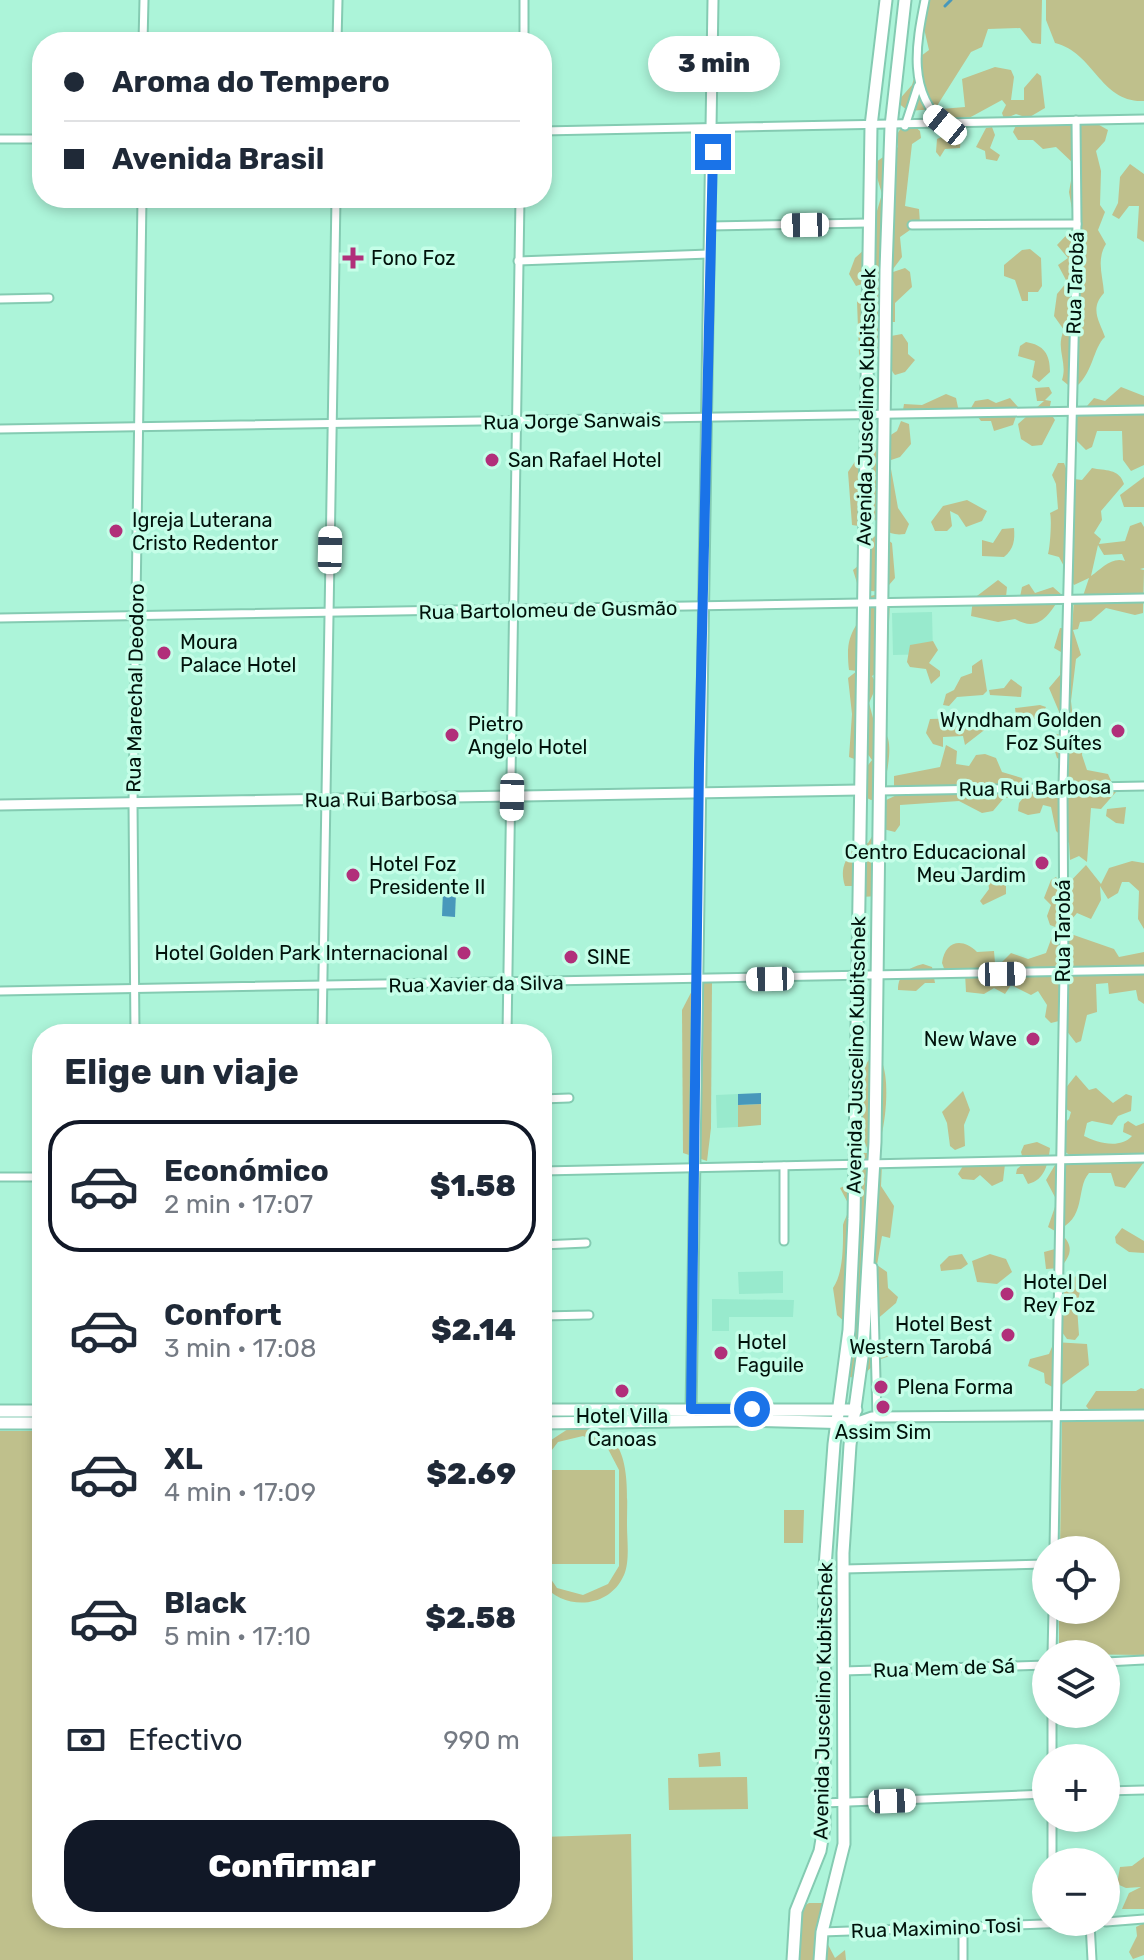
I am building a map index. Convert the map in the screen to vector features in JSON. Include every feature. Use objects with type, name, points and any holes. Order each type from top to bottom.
[{"type":"main road","name":"Avenida Juscelino Kubitschek","points":[[793,1960],[796,1911],[820,1851],[824,1803],[825,1567],[837,1415],[849,1330],[862,603],[869,414],[868,223],[871,126],[886,0]]},
{"type":"main road","name":"Avenida Juscelino Kubitschek","points":[[820,1960],[822,1932],[839,1872],[846,1802],[844,1569],[850,1445],[856,1416],[874,1165],[891,126],[905,0]]},
{"type":"main road","points":[[861,666],[870,678],[882,683]]},
{"type":"main road","points":[[862,701],[880,716]]},
{"type":"main road","points":[[552,1410],[856,1416]]},
{"type":"main road","points":[[0,1411],[32,1411]]},
{"type":"main road","points":[[552,1422],[691,1415]]},
{"type":"main road","points":[[0,1423],[32,1423]]},
{"type":"street","points":[[143,32],[144,0]]},
{"type":"street","points":[[337,32],[338,0]]},
{"type":"street","points":[[524,0],[524,32]]},
{"type":"street","points":[[691,1415],[698,795],[713,0]]},
{"type":"street","points":[[905,126],[919,85],[918,37],[925,0]]},
{"type":"street","points":[[919,85],[931,112],[945,125]]},
{"type":"street","points":[[552,131],[1144,119]]},
{"type":"street","name":"Rua Tarobá","points":[[1054,1536],[1058,1159],[1064,972],[1063,787],[1077,224],[1076,120]]},
{"type":"street","points":[[0,139],[32,139]]},
{"type":"street","name":"Rua Marechal Deodoro","points":[[135,1024],[133,803],[142,208]]},
{"type":"street","points":[[322,1024],[336,208]]},
{"type":"street","points":[[507,1024],[520,208]]},
{"type":"street","points":[[710,226],[868,223]]},
{"type":"street","points":[[912,225],[1077,224]]},
{"type":"street","points":[[518,261],[709,254]]},
{"type":"street","points":[[0,299],[49,298]]},
{"type":"street","name":"Rua Jorge Sanwais","points":[[0,429],[331,426],[1144,410]]},
{"type":"street","name":"Rua Bartolomeu de Gusmão","points":[[0,618],[1144,598]]},
{"type":"street","name":"Rua Rui Barbosa","points":[[879,791],[1144,786]]},
{"type":"street","name":"Rua Rui Barbosa","points":[[0,805],[859,790]]},
{"type":"street","name":"Rua Xavier da Silva","points":[[0,991],[323,988],[1144,970]]},
{"type":"street","points":[[552,1099],[569,1098]]},
{"type":"street","points":[[552,1171],[1144,1158]]},
{"type":"street","points":[[784,1166],[784,1241]]},
{"type":"street","points":[[0,1177],[32,1177]]},
{"type":"street","name":"Avenida Juscelino Kubitschek","points":[[871,1232],[874,1417]]},
{"type":"street","points":[[552,1245],[586,1243]]},
{"type":"street","points":[[552,1316],[589,1315]]},
{"type":"street","points":[[856,1416],[1144,1415]]},
{"type":"street","points":[[844,1569],[1032,1564]]},
{"type":"street","points":[[1120,1661],[1144,1660]]},
{"type":"street","name":"Rua Mem de Sá","points":[[843,1671],[1032,1665]]},
{"type":"street","points":[[1120,1791],[1144,1790]]},
{"type":"street","points":[[824,1803],[1032,1795]]},
{"type":"street","points":[[1120,1921],[1144,1919]]},
{"type":"street","name":"Rua Maximino Tosi","points":[[822,1932],[1032,1924]]},
{"type":"street","points":[[963,1927],[963,1960]]},
{"type":"street","points":[[1091,1936],[1092,1960]]},
{"type":"shaded area","points":[[927,0],[1042,0],[1041,44],[1032,43],[1020,28],[988,29],[982,47],[971,52],[935,109],[908,111],[897,102],[912,85],[921,56],[929,50],[922,20]]},
{"type":"shaded area","points":[[1046,0],[1144,0],[1144,101],[1117,94],[1080,57],[1069,48],[1055,43],[1046,20]]},
{"type":"shaded area","points":[[995,67],[1011,70],[1014,77],[1011,100],[1024,100],[1024,88],[1037,73],[1041,76],[1045,108],[1028,118],[1016,114],[1004,119],[1002,113],[1006,105],[1002,100],[969,118],[950,121],[941,109],[965,107],[962,79]]},
{"type":"shaded area","points":[[1053,122],[1062,125],[1082,122],[1086,125],[1094,122],[1108,130],[1105,141],[1096,151],[1101,171],[1100,205],[1105,212],[1098,230],[1106,244],[1101,262],[1104,293],[1096,310],[1105,337],[1085,377],[1073,389],[1062,380],[1061,343],[1064,330],[1054,316],[1057,294],[1067,282],[1058,265],[1068,258],[1057,245],[1075,226],[1069,192],[1074,164],[1056,147],[1043,149],[1033,140],[1018,140],[1013,132],[1017,123]]},
{"type":"shaded area","points":[[914,126],[920,131],[921,138],[912,144],[905,206],[919,209],[920,223],[900,237],[902,257],[890,273],[905,268],[910,272],[912,287],[895,303],[895,322],[892,322],[875,353],[864,361],[859,354],[857,302],[865,285],[883,277],[856,286],[849,274],[855,258],[866,248],[882,194],[873,164],[898,147],[896,136],[901,128]]},
{"type":"shaded area","points":[[992,127],[995,135],[990,148],[1000,155],[997,161],[986,159],[985,151],[976,147],[986,128]]},
{"type":"shaded area","points":[[946,135],[961,135],[960,148],[945,149],[940,157],[936,152],[937,139]]},
{"type":"shaded area","points":[[1130,164],[1144,174],[1144,242],[1137,238],[1139,206],[1129,206],[1119,219],[1112,215],[1118,203],[1120,177]]},
{"type":"shaded area","points":[[1030,249],[1041,258],[1042,286],[1038,292],[1028,292],[1028,301],[1022,301],[1015,280],[1004,276],[1004,265],[1022,250]]},
{"type":"shaded area","points":[[902,334],[908,343],[908,354],[915,360],[905,372],[895,375],[890,362],[890,340],[891,336]]},
{"type":"shaded area","points":[[1026,342],[1042,348],[1049,360],[1050,372],[1039,382],[1032,377],[1035,361],[1018,356],[1020,346]]},
{"type":"shaded area","points":[[1049,387],[1052,393],[1045,400],[1051,401],[1049,411],[1055,420],[1042,445],[1032,446],[1021,439],[1018,424],[1044,401],[1037,401],[1035,388]]},
{"type":"shaded area","points":[[1121,387],[1144,396],[1144,465],[1131,471],[1123,460],[1122,431],[1097,431],[1092,447],[1086,450],[1074,438],[1073,422],[1094,398],[1105,401]]},
{"type":"shaded area","points":[[946,394],[956,398],[959,412],[955,418],[903,410],[904,404],[922,405]]},
{"type":"shaded area","points":[[1010,398],[1019,408],[1013,425],[994,431],[991,421],[981,421],[971,408],[975,401],[988,399],[996,403]]},
{"type":"shaded area","points":[[901,421],[909,424],[911,444],[900,457],[891,460],[886,456],[886,438],[897,431]]},
{"type":"shaded area","points":[[868,442],[876,443],[878,471],[891,469],[898,508],[909,524],[905,534],[891,533],[874,519],[865,527],[852,525],[848,472]]},
{"type":"shaded area","points":[[1058,463],[1064,463],[1067,471],[1074,473],[1074,479],[1082,480],[1092,468],[1111,471],[1122,479],[1124,484],[1101,511],[1102,520],[1094,533],[1101,539],[1099,544],[1125,541],[1130,526],[1141,522],[1144,527],[1144,568],[1140,569],[1144,570],[1143,613],[1135,615],[1106,608],[1091,621],[1080,622],[1078,629],[1073,630],[1081,655],[1076,659],[1071,701],[1073,719],[1069,723],[1058,720],[1060,714],[1049,688],[1060,675],[1061,652],[1054,648],[1060,628],[1072,629],[1074,599],[1082,599],[1089,578],[1074,585],[1059,557],[1048,554],[1050,513],[1058,509],[1052,475]],"holes":[[[1098,545],[1104,555],[1122,554],[1125,561],[1111,562],[1091,576]]]},
{"type":"shaded area","points":[[1144,477],[1144,507],[1124,507],[1120,495]]},
{"type":"shaded area","points":[[967,500],[987,511],[982,521],[966,527],[958,515],[950,511],[952,526],[947,531],[935,531],[931,522],[943,506]]},
{"type":"shaded area","points":[[1014,528],[1013,544],[1004,557],[982,556],[982,540],[993,543],[1002,529]]},
{"type":"shaded area","points":[[878,533],[892,543],[895,578],[883,592],[871,591],[866,584],[857,583],[853,570],[863,562],[869,542]]},
{"type":"shaded area","points":[[998,580],[1007,587],[1006,597],[1020,597],[1022,587],[1029,584],[1035,593],[1053,587],[1062,595],[1043,619],[1031,624],[1015,619],[998,622],[971,616],[973,599]]},
{"type":"shaded area","points":[[878,594],[890,600],[887,665],[872,676],[877,685],[869,703],[877,733],[885,733],[888,738],[889,754],[881,798],[871,800],[859,794],[865,769],[872,760],[867,753],[857,760],[849,757],[852,714],[848,678],[857,671],[849,670],[848,656],[850,637],[867,597]]},
{"type":"shaded area","points":[[932,612],[933,654],[893,655],[892,613]]},
{"type":"shaded area","points":[[933,641],[938,650],[929,663],[940,671],[940,676],[931,684],[926,669],[910,667],[907,662],[910,645]]},
{"type":"shaded area","points":[[982,659],[987,691],[983,695],[957,697],[949,706],[943,705],[946,694],[954,690],[961,677],[972,673],[972,666]]},
{"type":"shaded area","points":[[1011,679],[1022,687],[1021,697],[990,695],[989,690],[1004,688]]},
{"type":"shaded area","points":[[1046,707],[1041,717],[1028,721],[1016,716],[1015,708]]},
{"type":"shaded area","points":[[989,712],[996,721],[965,745],[963,736],[943,737],[943,747],[933,744],[926,733],[930,719],[966,718],[966,727],[979,727],[979,718]]},
{"type":"shaded area","points":[[1055,734],[1083,738],[1082,755],[1087,770],[1108,774],[1116,792],[1101,809],[1091,808],[1087,862],[1079,856],[1070,860],[1069,843],[1056,831],[1051,807],[1043,805],[1040,813],[1028,815],[1018,811],[1019,803],[1040,777],[1050,787],[1061,786],[1058,778],[1061,760],[1057,758],[1051,739]]},
{"type":"shaded area","points":[[946,745],[957,751],[956,764],[969,766],[976,755],[996,758],[1002,772],[1022,778],[1024,791],[1020,797],[1004,798],[993,811],[982,813],[959,801],[900,805],[900,825],[895,832],[883,829],[882,802],[901,793],[894,790],[894,776],[940,767]]},
{"type":"shaded area","points":[[1126,807],[1124,824],[1106,816],[1107,809]]},
{"type":"shaded area","points":[[884,834],[889,853],[881,866],[878,896],[861,897],[866,921],[856,920],[854,886],[845,886],[843,879],[845,863],[857,844],[868,843],[873,835]]},
{"type":"shaded area","points":[[1132,861],[1144,863],[1144,929],[1138,919],[1139,891],[1129,882],[1122,882],[1118,893],[1108,899],[1100,886],[1101,900],[1091,919],[1077,913],[1063,930],[1050,925],[1047,916],[1051,905],[1044,898],[1051,880],[1056,877],[1064,888],[1086,865],[1101,884],[1109,868]]},
{"type":"shaded area","points":[[993,877],[1006,886],[1006,894],[983,905],[980,901],[989,889],[988,879]]},
{"type":"shaded area","points":[[1068,933],[1114,949],[1119,957],[1144,952],[1144,1004],[1138,1000],[1136,990],[1109,994],[1108,983],[1096,984],[1097,1012],[1087,1015],[1081,1041],[1076,1043],[1059,1021],[1051,1023],[1045,1017],[1047,1005],[1038,991],[1031,995],[1011,985],[1005,994],[994,988],[984,994],[966,992],[965,973],[945,971],[942,963],[950,946],[960,943],[977,952],[994,951],[995,963],[999,965],[1011,953],[1028,959],[1046,953],[1053,934]]},
{"type":"shaded area","points":[[923,964],[932,967],[935,983],[925,983],[916,991],[898,990],[905,972]]},
{"type":"shaded area","points":[[697,981],[712,981],[711,1128],[707,1161],[683,1153],[682,1010]]},
{"type":"shaded area","points":[[876,1054],[885,1071],[885,1115],[880,1142],[876,1150],[868,1150],[859,1114],[860,1084],[868,1061]]},
{"type":"shaded area","points":[[1076,1075],[1089,1090],[1096,1088],[1113,1103],[1126,1094],[1132,1096],[1131,1111],[1118,1116],[1112,1125],[1087,1123],[1084,1136],[1101,1142],[1121,1143],[1132,1136],[1123,1132],[1124,1124],[1128,1121],[1136,1126],[1144,1123],[1144,1162],[1125,1188],[1115,1186],[1111,1173],[1089,1173],[1077,1212],[1065,1226],[1055,1231],[1048,1227],[1057,1201],[1046,1180],[1055,1165],[1072,1157],[1064,1151],[1062,1125],[1071,1112],[1063,1107],[1061,1094]]},
{"type":"shaded area","points":[[963,1091],[970,1110],[964,1125],[965,1146],[955,1150],[950,1146],[942,1112]]},
{"type":"shaded area","points":[[738,1094],[738,1127],[717,1128],[716,1095]]},
{"type":"shaded area","points":[[761,1104],[761,1125],[738,1127],[738,1105]]},
{"type":"shaded area","points":[[1037,1142],[1050,1148],[1048,1160],[1042,1175],[1028,1184],[1023,1174],[1016,1174],[1017,1169],[1024,1163],[1021,1152],[1024,1145]]},
{"type":"shaded area","points":[[863,1153],[878,1153],[882,1164],[881,1186],[894,1206],[890,1238],[882,1236],[877,1265],[887,1272],[888,1288],[898,1297],[896,1303],[875,1321],[877,1346],[887,1348],[890,1356],[878,1360],[860,1379],[850,1377],[845,1369],[846,1323],[837,1315],[833,1288],[841,1266],[843,1225],[850,1207],[840,1188],[851,1183],[852,1169]]},
{"type":"shaded area","points":[[989,1162],[1005,1164],[1003,1181],[992,1186],[980,1175],[974,1180],[962,1179],[958,1174],[963,1166],[986,1167]]},
{"type":"shaded area","points":[[1122,1228],[1144,1241],[1144,1253],[1129,1252],[1116,1243],[1115,1237]]},
{"type":"shaded area","points":[[1065,1238],[1070,1250],[1066,1261],[1060,1268],[1046,1269],[1044,1252],[1055,1249]]},
{"type":"shaded area","points":[[962,1254],[968,1264],[961,1269],[941,1271],[940,1265],[949,1256]]},
{"type":"shaded area","points":[[990,1254],[1006,1259],[1012,1272],[997,1284],[977,1282],[972,1261]]},
{"type":"shaded area","points":[[783,1271],[783,1293],[739,1294],[738,1272]]},
{"type":"shaded area","points":[[1076,1276],[1082,1280],[1077,1307],[1079,1335],[1075,1340],[1067,1339],[1059,1328],[1060,1311],[1070,1301],[1060,1289]]},
{"type":"shaded area","points":[[712,1299],[794,1300],[793,1317],[729,1317],[729,1331],[712,1331]]},
{"type":"shaded area","points":[[1054,1342],[1087,1344],[1089,1365],[1056,1389],[1045,1383],[1044,1373],[1028,1366],[1030,1359],[1049,1354]]},
{"type":"shaded area","points":[[1144,1389],[1144,1415],[1094,1416],[1086,1406],[1096,1391],[1136,1391]]},
{"type":"shaded area","points":[[1144,1421],[1144,1655],[1120,1655],[1120,1640],[1059,1640],[1059,1624],[1120,1624],[1120,1536],[1060,1536],[1062,1422]]},
{"type":"shaded area","points":[[589,1428],[605,1433],[616,1443],[622,1457],[627,1490],[627,1563],[617,1586],[598,1600],[574,1602],[562,1599],[552,1593],[552,1581],[557,1588],[583,1595],[608,1584],[619,1566],[619,1470],[607,1447],[583,1436],[558,1442],[552,1450],[552,1439],[568,1429]]},
{"type":"shaded area","points":[[0,1431],[32,1431],[32,1928],[552,1928],[552,1837],[631,1834],[633,1960],[0,1960]]},
{"type":"shaded area","points":[[552,1470],[615,1470],[615,1564],[552,1564]]},
{"type":"shaded area","points":[[784,1510],[804,1510],[803,1543],[784,1543]]},
{"type":"shaded area","points":[[720,1752],[721,1766],[699,1767],[698,1754]]},
{"type":"shaded area","points":[[747,1777],[748,1809],[669,1810],[668,1778]]},
{"type":"shaded area","points":[[1144,1857],[1144,1909],[1122,1909],[1129,1893],[1141,1887],[1120,1885],[1120,1867],[1132,1866]]},
{"type":"shaded area","points":[[809,1903],[825,1903],[824,1937],[835,1958],[845,1950],[846,1960],[799,1960],[795,1911]]},
{"type":"shaded area","points":[[1144,1923],[1144,1955],[1133,1959],[1129,1952],[1137,1936],[1136,1927]]},
{"type":"water","points":[[443,891],[456,892],[455,917],[442,916]]},
{"type":"water","points":[[761,1093],[761,1104],[738,1105],[738,1094]]},
{"type":"waterway","points":[[945,6],[951,0]]},
{"type":"place","name":"Fono Foz","points":[[353,258]]},
{"type":"place","name":"San Rafael Hotel","points":[[492,460]]},
{"type":"place","name":"Igreja Luterana Cristo Redentor","points":[[116,531]]},
{"type":"place","name":"Moura Palace Hotel","points":[[164,653]]},
{"type":"place","name":"Wyndham Golden Foz Suítes","points":[[1118,731]]},
{"type":"place","name":"Pietro Angelo Hotel","points":[[452,735]]},
{"type":"place","name":"Centro Educacional Meu Jardim","points":[[1042,863]]},
{"type":"place","name":"Hotel Foz Presidente II","points":[[353,875]]},
{"type":"place","name":"Hotel Golden Park Internacional","points":[[464,953]]},
{"type":"place","name":"SINE","points":[[571,957]]},
{"type":"place","name":"New Wave","points":[[1033,1039]]},
{"type":"place","name":"Hotel Del Rey Foz","points":[[1007,1294]]},
{"type":"place","name":"Hotel Best Western Tarobá","points":[[1008,1335]]},
{"type":"place","name":"Hotel Faguile","points":[[721,1353]]},
{"type":"place","name":"Plena Forma","points":[[881,1387]]},
{"type":"place","name":"Hotel Villa Canoas","points":[[622,1391]]},
{"type":"place","name":"Assim Sim","points":[[883,1407]]},
{"type":"route","points":[[713,152],[699,764],[691,1409],[752,1409]]}]
